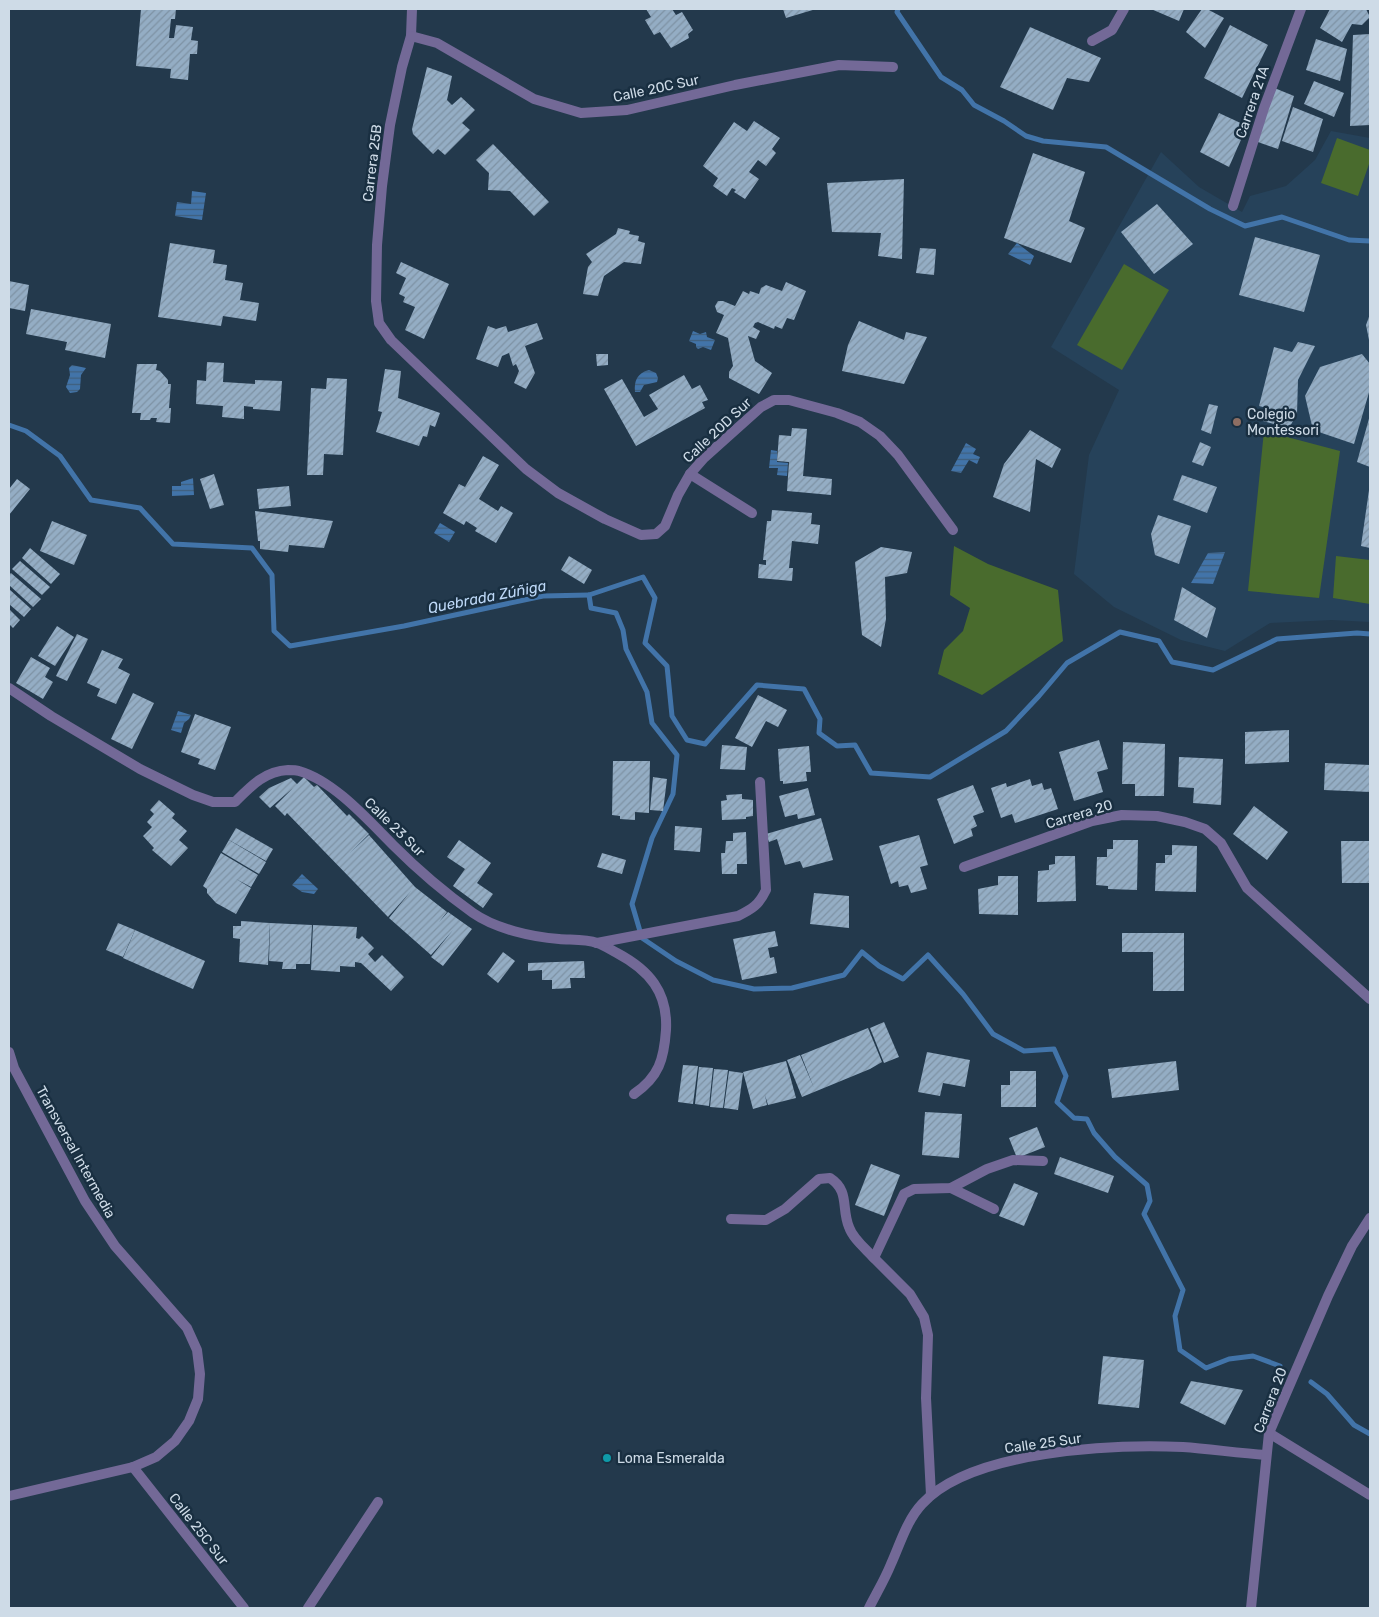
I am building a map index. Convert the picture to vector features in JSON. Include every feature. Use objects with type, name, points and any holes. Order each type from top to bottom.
[{"type":"street","name":"Carrera 25B","points":[[379,323],[376,300],[377,245],[382,186],[390,125],[402,67],[411,36],[412,9]]},
{"type":"street","points":[[1092,41],[1112,30],[1124,9]]},
{"type":"street","name":"Carrera 21A","points":[[1233,206],[1264,108],[1301,9]]},
{"type":"street","name":"Calle 20C Sur","points":[[411,36],[437,43],[534,99],[581,113],[626,110],[735,84],[839,65],[893,67]]},
{"type":"street","name":"Calle 20D Sur","points":[[379,323],[391,340],[526,469],[558,493],[605,519],[641,535],[656,534],[665,526],[678,494],[690,474],[704,458],[761,407],[774,400],[789,400],[837,413],[860,422],[880,436],[898,455],[953,530]]},
{"type":"street","points":[[690,474],[752,513]]},
{"type":"street","name":"Calle 23 Sur","points":[[9,688],[51,716],[140,769],[193,795],[213,802],[235,802],[264,776],[279,771],[298,770],[322,780],[363,814],[420,871],[478,917],[539,938],[597,942],[629,959],[648,974],[662,995],[666,1010],[665,1042],[659,1066],[647,1086],[634,1094]]},
{"type":"street","points":[[597,942],[738,916],[751,910],[761,901],[766,890],[760,782]]},
{"type":"street","name":"Carrera 20","points":[[964,867],[1092,821],[1122,815],[1157,816],[1185,822],[1205,829],[1220,843],[1247,888],[1370,999]]},
{"type":"street","name":"Transversal Intermedia","points":[[9,1052],[14,1068],[85,1201],[115,1246],[187,1328],[197,1350],[200,1374],[198,1399],[189,1421],[175,1441],[156,1457],[133,1467],[9,1496]]},
{"type":"street","points":[[874,1258],[904,1194],[914,1189],[951,1188],[987,1169],[1013,1160],[1043,1161]]},
{"type":"street","points":[[731,1219],[766,1220],[784,1209],[819,1180],[830,1178],[838,1183],[842,1191],[848,1226],[852,1233],[910,1294],[924,1317],[928,1335],[926,1398],[931,1495]]},
{"type":"street","points":[[951,1188],[994,1209]]},
{"type":"street","name":"Carrera 20","points":[[1251,1608],[1269,1433],[1332,1288],[1352,1246],[1370,1218]]},
{"type":"street","points":[[1269,1433],[1370,1495]]},
{"type":"street","name":"Calle 25 Sur","points":[[869,1608],[910,1522],[921,1505],[931,1495],[958,1479],[980,1470],[1007,1460],[1056,1453],[1161,1447],[1266,1455]]},
{"type":"street","name":"Calle 25C Sur","points":[[133,1467],[244,1608]]},
{"type":"street","points":[[308,1608],[378,1502]]},
{"type":"shaded area","name":"Colegio Montessori","points":[[1331,131],[1370,138],[1370,622],[1332,620],[1270,623],[1225,651],[1181,640],[1114,607],[1074,574],[1089,455],[1119,390],[1051,347],[1161,152],[1199,187],[1242,212],[1250,196],[1286,186],[1315,160]]},
{"type":"green space","points":[[1337,138],[1370,150],[1370,161],[1358,196],[1321,183]]},
{"type":"green space","points":[[1124,264],[1169,290],[1122,370],[1077,345]]},
{"type":"green space","points":[[1264,431],[1340,451],[1319,598],[1248,591]]},
{"type":"green space","points":[[954,546],[988,564],[1058,590],[1063,641],[982,695],[938,674],[944,650],[963,631],[970,608],[950,595]]},
{"type":"green space","points":[[1336,556],[1370,560],[1370,604],[1333,598]]},
{"type":"water","points":[[192,191],[206,193],[202,220],[175,216],[177,202],[191,204]]},
{"type":"water","points":[[1017,243],[1034,256],[1030,265],[1008,254]]},
{"type":"water","points":[[693,331],[700,334],[706,332],[707,337],[715,340],[711,350],[703,347],[698,349],[696,344],[689,341]]},
{"type":"water","points":[[72,365],[86,368],[81,375],[80,389],[77,392],[70,393],[66,387],[70,375],[69,368]]},
{"type":"water","points":[[649,370],[656,373],[657,382],[644,385],[640,392],[635,392],[637,378]]},
{"type":"water","points":[[966,443],[976,449],[973,454],[980,457],[977,464],[969,460],[961,473],[951,471]]},
{"type":"water","points":[[771,450],[777,451],[777,462],[788,463],[787,476],[777,475],[778,468],[769,468]]},
{"type":"water","points":[[193,478],[194,495],[172,496],[172,486],[181,486],[181,482]]},
{"type":"water","points":[[440,523],[455,532],[449,542],[434,533]]},
{"type":"water","points":[[1225,552],[1213,584],[1191,583],[1208,553]]},
{"type":"water","points":[[178,711],[191,715],[184,723],[181,733],[171,730]]},
{"type":"water","points":[[302,874],[318,889],[314,894],[302,892],[292,885]]},
{"type":"building","points":[[141,9],[176,9],[175,19],[171,19],[169,38],[174,38],[176,25],[193,27],[191,40],[198,41],[197,54],[190,54],[188,80],[170,78],[171,69],[136,66]]},
{"type":"building","points":[[646,9],[672,9],[676,15],[682,12],[693,30],[688,34],[689,38],[671,48],[660,32],[654,35],[645,20],[651,17]]},
{"type":"building","points":[[783,9],[816,9],[786,18]]},
{"type":"building","points":[[1151,9],[1184,9],[1179,21]]},
{"type":"building","points":[[1202,9],[1207,9],[1224,18],[1205,48],[1186,32]]},
{"type":"building","points":[[1330,9],[1366,9],[1370,17],[1362,25],[1352,24],[1342,42],[1320,28]]},
{"type":"building","points":[[1230,25],[1268,45],[1242,98],[1204,78]]},
{"type":"building","points":[[1030,27],[1101,58],[1089,82],[1067,78],[1053,110],[1000,87]]},
{"type":"building","points":[[1370,34],[1370,125],[1350,126],[1353,35]]},
{"type":"building","points":[[1316,39],[1347,49],[1340,81],[1306,70]]},
{"type":"building","points":[[427,67],[452,76],[447,100],[452,105],[461,97],[475,110],[462,123],[470,130],[445,155],[438,149],[433,154],[413,134],[412,129]]},
{"type":"building","points":[[1314,81],[1344,93],[1334,117],[1304,104]]},
{"type":"building","points":[[1272,87],[1294,96],[1278,149],[1255,141]]},
{"type":"building","points":[[1293,107],[1323,119],[1313,152],[1282,141]]},
{"type":"building","points":[[1219,113],[1247,126],[1229,167],[1200,152]]},
{"type":"building","points":[[754,121],[780,138],[772,149],[776,153],[766,166],[758,160],[749,172],[759,179],[745,199],[734,192],[736,190],[732,188],[727,196],[713,186],[718,178],[703,166],[734,122],[747,131]]},
{"type":"building","points":[[493,144],[549,202],[534,216],[510,191],[488,190],[489,173],[476,160]]},
{"type":"building","points":[[1033,153],[1085,172],[1069,221],[1085,228],[1071,263],[1004,238]]},
{"type":"building","points":[[904,179],[902,259],[878,256],[881,233],[832,232],[827,183]]},
{"type":"building","points":[[1157,204],[1193,244],[1154,274],[1121,232]]},
{"type":"building","points":[[618,228],[630,231],[629,234],[639,236],[638,241],[645,243],[641,264],[624,262],[604,276],[598,296],[583,294],[588,267],[592,262],[586,254],[616,234]]},
{"type":"building","points":[[1255,237],[1320,255],[1304,312],[1239,295]]},
{"type":"building","points":[[170,243],[215,250],[213,263],[227,265],[225,280],[243,283],[240,300],[259,303],[256,321],[223,316],[221,326],[158,317]]},
{"type":"building","points":[[920,248],[936,249],[934,275],[916,273]]},
{"type":"building","points":[[401,262],[449,284],[424,339],[405,330],[415,307],[403,302],[405,297],[399,294],[406,278],[396,273]]},
{"type":"building","points":[[9,281],[29,285],[25,311],[9,308]]},
{"type":"building","points":[[786,282],[806,291],[794,320],[787,318],[782,329],[775,326],[774,329],[758,322],[755,323],[753,327],[760,331],[756,339],[748,336],[755,361],[772,373],[759,394],[729,378],[729,372],[733,366],[728,338],[716,333],[724,315],[717,312],[715,306],[718,301],[723,301],[735,306],[743,291],[749,294],[750,291],[759,294],[761,288],[766,285],[782,291]]},
{"type":"building","points":[[31,309],[111,324],[105,358],[65,350],[67,342],[26,334]]},
{"type":"building","points":[[1370,314],[1370,340],[1369,340],[1366,325]]},
{"type":"building","points":[[859,321],[904,340],[906,332],[927,337],[904,384],[842,371],[848,345]]},
{"type":"building","points":[[537,323],[543,339],[525,346],[535,373],[526,389],[514,383],[519,371],[516,364],[513,366],[509,353],[502,356],[498,367],[476,359],[488,326],[496,329],[506,326],[508,332]]},
{"type":"building","points":[[1298,342],[1315,346],[1298,380],[1297,414],[1289,428],[1263,421],[1267,408],[1259,406],[1274,347],[1292,352]]},
{"type":"building","points":[[596,354],[608,354],[608,365],[597,366]]},
{"type":"building","points":[[1362,354],[1370,364],[1370,389],[1354,444],[1313,430],[1305,396],[1320,367]]},
{"type":"building","points":[[207,362],[224,363],[223,382],[255,384],[255,380],[282,381],[280,411],[253,409],[253,407],[244,406],[244,419],[222,417],[223,406],[196,404],[197,380],[206,381]]},
{"type":"building","points":[[137,364],[157,364],[156,370],[160,371],[168,380],[168,384],[171,384],[170,423],[156,422],[157,418],[140,420],[141,413],[132,413]]},
{"type":"building","points":[[385,369],[401,371],[398,398],[440,413],[435,427],[430,425],[427,437],[423,436],[419,446],[376,432],[382,412],[378,411]]},
{"type":"building","points":[[684,375],[692,389],[700,385],[708,400],[702,402],[705,408],[636,446],[604,389],[622,379],[644,417],[658,409],[649,395]]},
{"type":"building","points":[[327,378],[347,379],[343,455],[324,454],[323,475],[307,475],[311,388],[326,389]]},
{"type":"building","points":[[1209,404],[1218,406],[1211,434],[1201,430]]},
{"type":"building","points":[[1370,415],[1370,467],[1357,462]]},
{"type":"building","points":[[792,428],[807,429],[803,476],[832,479],[831,495],[787,491],[789,462],[777,461],[779,435],[791,436]]},
{"type":"building","points":[[1030,430],[1061,449],[1052,468],[1036,459],[1030,512],[993,497],[1004,464]]},
{"type":"building","points":[[1200,442],[1211,447],[1203,466],[1192,462]]},
{"type":"building","points":[[483,456],[499,465],[479,499],[498,511],[501,506],[513,513],[496,543],[475,531],[477,528],[466,521],[464,525],[443,513],[459,484],[465,487]]},
{"type":"building","points":[[214,474],[224,505],[210,509],[200,479]]},
{"type":"building","points":[[1182,475],[1217,487],[1207,513],[1173,500]]},
{"type":"building","points":[[17,479],[30,489],[9,515],[9,489]]},
{"type":"building","points":[[289,486],[291,506],[259,509],[257,489]]},
{"type":"building","points":[[1370,490],[1370,548],[1361,546]]},
{"type":"building","points":[[772,510],[812,513],[811,524],[820,525],[818,544],[792,541],[789,568],[793,568],[792,581],[758,578],[759,564],[766,565],[766,560],[763,560],[767,521],[771,521]]},
{"type":"building","points":[[255,511],[333,521],[324,548],[289,545],[288,552],[260,549]]},
{"type":"building","points":[[1158,515],[1191,526],[1179,564],[1155,555],[1151,534]]},
{"type":"building","points":[[52,521],[87,535],[74,565],[40,551]]},
{"type":"building","points":[[881,547],[912,552],[907,573],[885,577],[886,619],[881,647],[862,635],[855,562]]},
{"type":"building","points":[[30,548],[60,574],[51,584],[22,558]]},
{"type":"building","points":[[569,556],[592,570],[584,584],[561,570]]},
{"type":"building","points":[[20,561],[50,587],[42,595],[12,569]]},
{"type":"building","points":[[11,573],[41,599],[33,607],[9,585],[9,575]]},
{"type":"building","points":[[1182,587],[1216,608],[1207,638],[1174,620]]},
{"type":"building","points":[[9,589],[31,609],[24,617],[9,604]]},
{"type":"building","points":[[9,609],[20,620],[13,628],[9,624]]},
{"type":"building","points":[[57,626],[74,637],[55,666],[38,656]]},
{"type":"building","points":[[77,634],[88,639],[67,681],[56,676]]},
{"type":"building","points":[[102,650],[123,659],[118,668],[130,674],[116,704],[97,696],[100,689],[87,683]]},
{"type":"building","points":[[31,657],[50,668],[45,677],[53,682],[43,699],[16,683]]},
{"type":"building","points":[[133,693],[154,703],[132,749],[111,739]]},
{"type":"building","points":[[758,695],[787,710],[778,727],[766,721],[752,747],[735,738]]},
{"type":"building","points":[[195,714],[231,727],[215,770],[198,764],[200,759],[181,752]]},
{"type":"building","points":[[1289,730],[1289,762],[1245,764],[1245,732]]},
{"type":"building","points":[[1099,740],[1108,769],[1097,772],[1103,792],[1074,801],[1059,752]]},
{"type":"building","points":[[1123,742],[1165,744],[1164,796],[1135,796],[1135,784],[1122,784]]},
{"type":"building","points":[[722,745],[747,747],[745,770],[720,769]]},
{"type":"building","points":[[809,746],[811,772],[806,772],[807,781],[783,784],[783,781],[780,781],[778,749]]},
{"type":"building","points":[[1179,757],[1223,759],[1221,805],[1193,803],[1194,788],[1178,787]]},
{"type":"building","points":[[613,761],[650,761],[649,813],[635,812],[635,820],[620,819],[620,816],[612,815]]},
{"type":"building","points":[[1325,763],[1370,765],[1370,792],[1324,790]]},
{"type":"building","points":[[304,777],[314,787],[317,785],[347,816],[349,814],[369,834],[350,853],[369,835],[415,887],[447,912],[439,922],[448,912],[472,929],[443,966],[431,957],[453,930],[431,955],[389,918],[411,891],[388,917],[287,813],[285,816],[275,806],[293,788],[270,808],[259,797],[269,788],[291,778],[297,784]]},
{"type":"building","points":[[653,777],[667,779],[663,811],[650,810]]},
{"type":"building","points":[[1030,779],[1032,786],[1042,783],[1044,790],[1051,788],[1058,809],[1015,823],[1012,814],[1001,818],[991,788],[1006,783],[1007,787]]},
{"type":"building","points":[[973,785],[984,812],[973,816],[977,826],[971,829],[973,836],[954,844],[937,799]]},
{"type":"building","points":[[808,788],[815,815],[798,819],[797,814],[785,817],[779,796]]},
{"type":"building","points":[[742,794],[742,799],[753,800],[753,816],[746,817],[746,819],[722,820],[721,801],[727,800],[726,795]]},
{"type":"building","points":[[159,800],[175,814],[172,818],[187,831],[179,840],[188,848],[171,866],[152,850],[154,848],[143,836],[152,827],[147,822],[154,814],[150,810]]},
{"type":"building","points":[[1254,806],[1288,832],[1267,860],[1233,834]]},
{"type":"building","points":[[821,818],[833,860],[803,868],[800,861],[785,865],[777,839],[769,842],[766,834]]},
{"type":"building","points":[[675,826],[702,828],[700,852],[674,850]]},
{"type":"building","points":[[236,828],[273,849],[266,861],[229,840]]},
{"type":"building","points":[[746,832],[747,864],[737,864],[737,874],[722,874],[721,853],[725,853],[726,841],[733,841],[733,833]]},
{"type":"building","points":[[919,835],[928,865],[920,867],[927,889],[911,893],[908,885],[899,887],[898,881],[891,884],[879,846]]},
{"type":"building","points":[[229,840],[266,862],[259,874],[222,852]]},
{"type":"building","points":[[459,840],[491,863],[477,883],[493,894],[483,908],[453,886],[465,869],[447,857]]},
{"type":"building","points":[[1113,840],[1138,840],[1137,890],[1108,889],[1108,886],[1096,885],[1097,857],[1107,857],[1107,849],[1113,849]]},
{"type":"building","points":[[1341,841],[1370,841],[1370,883],[1342,883]]},
{"type":"building","points":[[1172,845],[1197,846],[1196,892],[1155,891],[1156,863],[1165,863],[1165,855],[1172,855]]},
{"type":"building","points":[[221,853],[258,875],[251,887],[236,879],[251,888],[236,914],[216,903],[203,886]]},
{"type":"building","points":[[602,853],[626,860],[622,874],[597,867]]},
{"type":"building","points":[[1055,856],[1075,856],[1076,901],[1037,902],[1038,871],[1049,870],[1049,865],[1055,864]]},
{"type":"building","points":[[998,876],[1018,876],[1018,915],[979,914],[978,889],[998,885]]},
{"type":"building","points":[[814,893],[849,896],[849,928],[810,924]]},
{"type":"building","points":[[241,921],[270,923],[268,965],[239,962],[240,939],[233,938],[233,926],[241,926]]},
{"type":"building","points":[[118,923],[135,930],[123,957],[106,950]]},
{"type":"building","points":[[270,923],[312,925],[310,964],[296,964],[296,969],[282,969],[283,962],[269,961]]},
{"type":"building","points":[[313,925],[357,927],[356,938],[359,939],[362,936],[374,948],[368,954],[375,962],[382,955],[404,977],[391,991],[361,963],[355,962],[355,967],[340,966],[340,972],[311,970]]},
{"type":"building","points":[[135,930],[205,961],[193,989],[123,958]]},
{"type":"building","points":[[775,931],[778,946],[768,948],[770,958],[774,957],[777,973],[742,980],[733,939]]},
{"type":"building","points":[[1122,933],[1184,933],[1184,991],[1153,991],[1153,952],[1122,952]]},
{"type":"building","points":[[503,952],[515,961],[498,983],[487,974]]},
{"type":"building","points":[[584,961],[585,978],[570,978],[571,988],[552,989],[552,980],[542,980],[542,970],[528,971],[528,963]]},
{"type":"building","points":[[884,1022],[899,1057],[884,1063],[870,1028]]},
{"type":"building","points":[[868,1028],[882,1062],[870,1069],[802,1097],[787,1060],[800,1055],[814,1088],[801,1055]]},
{"type":"building","points":[[927,1052],[970,1060],[965,1087],[943,1083],[940,1096],[918,1092]]},
{"type":"building","points":[[786,1061],[796,1098],[768,1105],[765,1095],[767,1105],[753,1109],[743,1072]]},
{"type":"building","points":[[1176,1061],[1179,1090],[1112,1098],[1108,1069]]},
{"type":"building","points":[[683,1065],[698,1066],[693,1104],[678,1102]]},
{"type":"building","points":[[699,1067],[713,1068],[709,1106],[695,1104]]},
{"type":"building","points":[[714,1069],[728,1070],[723,1108],[710,1107]]},
{"type":"building","points":[[729,1071],[743,1073],[738,1110],[724,1108]]},
{"type":"building","points":[[1010,1071],[1036,1071],[1036,1107],[1001,1107],[1001,1085],[1010,1085]]},
{"type":"building","points":[[925,1112],[962,1114],[959,1158],[922,1155]]},
{"type":"building","points":[[1037,1127],[1045,1147],[1017,1158],[1009,1138]]},
{"type":"building","points":[[1060,1157],[1114,1176],[1108,1193],[1054,1174]]},
{"type":"building","points":[[871,1164],[900,1175],[884,1216],[855,1205]]},
{"type":"building","points":[[1014,1183],[1038,1193],[1024,1226],[999,1216]]},
{"type":"building","points":[[1103,1356],[1144,1360],[1139,1408],[1098,1404]]},
{"type":"building","points":[[1191,1381],[1243,1390],[1225,1425],[1180,1403]]},
{"type":"waterway","points":[[898,9],[897,12],[941,77],[962,90],[974,105],[1004,121],[1026,136],[1043,141],[1106,147],[1210,209],[1245,226],[1282,217],[1349,240],[1370,241]]},
{"type":"waterway","name":"Quebrada Zúñiga","points":[[9,425],[26,431],[60,456],[91,500],[140,508],[173,544],[252,548],[272,575],[274,631],[290,646],[404,626],[543,596],[589,595],[643,577],[655,598],[645,643],[667,666],[672,716],[687,740],[705,744],[757,685],[804,689],[820,719],[819,733],[837,746],[855,745],[871,773],[930,777],[1006,731],[1067,663],[1120,632],[1159,641],[1172,662],[1213,670],[1277,639],[1357,633],[1370,634]]},
{"type":"waterway","points":[[589,595],[591,608],[616,613],[623,630],[626,649],[647,692],[652,723],[677,755],[673,794],[652,838],[632,904],[642,938],[676,961],[713,980],[754,989],[792,988],[844,975],[862,952],[879,966],[903,979],[928,955],[963,994],[993,1034],[1024,1051],[1054,1049],[1066,1076],[1057,1102],[1074,1118],[1087,1119],[1094,1133],[1115,1157],[1147,1185],[1150,1201],[1144,1214],[1183,1290],[1175,1316],[1180,1350],[1206,1368],[1229,1359],[1253,1356],[1280,1366]]},
{"type":"waterway","points":[[1311,1382],[1327,1394],[1354,1425],[1370,1434]]},
{"type":"place","name":"Colegio Montessori","points":[[1237,422]]},
{"type":"place","name":"Loma Esmeralda","points":[[607,1458]]}]
